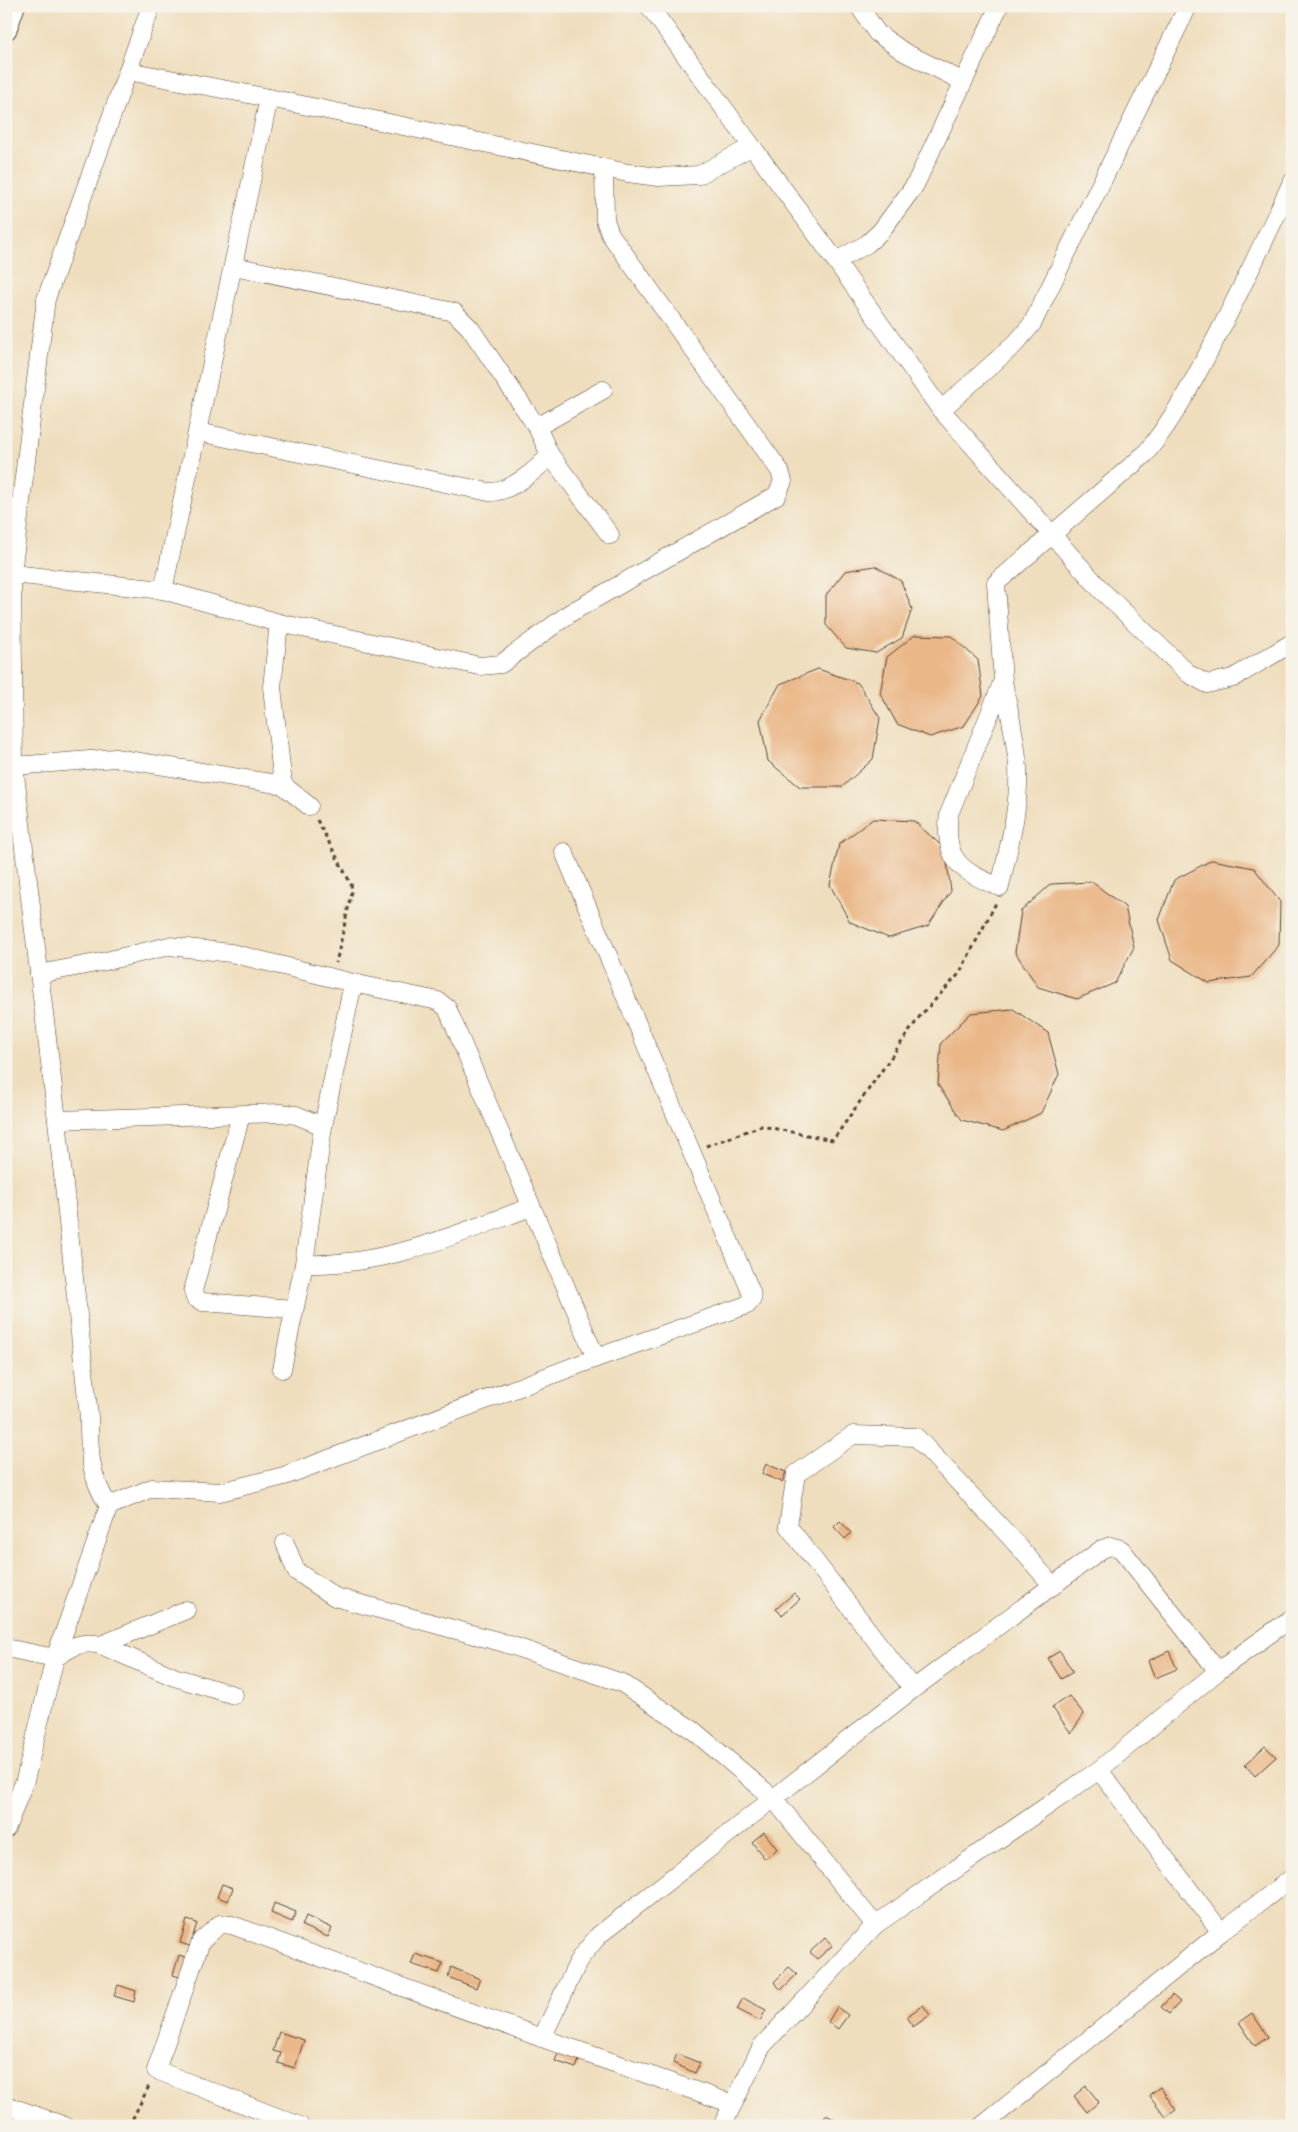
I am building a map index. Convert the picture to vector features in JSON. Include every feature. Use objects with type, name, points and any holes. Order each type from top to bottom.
[{"type":"main road","points":[[6,29],[14,6]]},
{"type":"street","points":[[109,1506],[97,1489],[89,1446],[89,1417],[57,1120],[14,766],[12,574],[46,299],[151,6]]},
{"type":"street","points":[[649,6],[836,261],[941,410],[1054,534],[1102,591],[1189,674],[1207,684],[1233,678],[1292,643]]},
{"type":"street","points":[[858,6],[877,33],[904,52],[962,81]]},
{"type":"street","points":[[836,261],[867,244],[881,231],[915,185],[932,154],[962,81],[999,6]]},
{"type":"street","points":[[941,410],[1016,343],[1032,324],[1188,6]]},
{"type":"street","points":[[128,71],[269,98],[604,169],[658,177],[699,175],[751,147]]},
{"type":"street","points":[[163,590],[269,98]]},
{"type":"street","points":[[12,574],[163,590],[279,623],[480,666],[501,664],[570,613],[780,491],[783,481],[780,471],[610,234],[605,220],[604,169]]},
{"type":"street","points":[[1003,680],[952,807],[946,836],[954,860],[968,873],[1000,887],[1016,808],[1018,770],[1015,737],[1003,680],[996,583],[1145,454],[1174,417],[1239,292],[1292,182]]},
{"type":"street","points":[[234,266],[454,312],[470,328],[537,427],[550,455],[610,535]]},
{"type":"street","points":[[537,427],[603,390]]},
{"type":"street","points":[[198,432],[496,493],[506,489],[550,455]]},
{"type":"street","points":[[279,623],[272,687],[284,785]]},
{"type":"street","points":[[14,766],[115,758],[284,785],[309,806]]},
{"type":"street","points":[[6,1829],[25,1780],[54,1658],[109,1506],[152,1488],[220,1492],[284,1476],[596,1358],[747,1305],[752,1299],[751,1292],[564,852]]},
{"type":"street","points":[[39,974],[106,962],[169,946],[231,953],[353,983],[438,1001],[447,1008],[596,1358]]},
{"type":"street","points":[[282,1369],[304,1264],[323,1126],[353,983]]},
{"type":"street","points":[[241,1115],[193,1292],[195,1298],[203,1302],[294,1309]]},
{"type":"street","points":[[57,1120],[296,1115],[323,1126]]},
{"type":"street","points":[[304,1264],[333,1265],[397,1254],[531,1207]]},
{"type":"street","points":[[913,1689],[788,1526],[796,1474],[853,1436],[916,1437],[1011,1538],[1053,1586]]},
{"type":"street","points":[[285,1543],[296,1571],[335,1597],[501,1642],[622,1683],[694,1731],[773,1798],[875,1925]]},
{"type":"street","points":[[542,2038],[580,1958],[591,1944],[913,1689],[1102,1549],[1117,1547],[1218,1671]]},
{"type":"street","points":[[101,1645],[186,1610]]},
{"type":"street","points":[[722,2126],[762,2046],[875,1925],[1099,1770],[1218,1671],[1292,1618]]},
{"type":"street","points":[[6,1648],[54,1658],[75,1644],[89,1642],[101,1645],[174,1677],[234,1695]]},
{"type":"street","points":[[1099,1770],[1221,1932]]},
{"type":"street","points":[[982,2126],[1221,1932],[1292,1878]]},
{"type":"street","points":[[300,2126],[156,2070],[200,1941],[220,1924],[232,1925],[542,2038],[733,2104]]},
{"type":"street","points":[[6,2105],[65,2126]]},
{"type":"path","points":[[309,806],[351,884],[352,891],[332,978]]},
{"type":"path","points":[[691,1151],[761,1126],[833,1140],[920,1016],[959,974],[995,908],[1000,887]]},
{"type":"path","points":[[129,2126],[156,2070]]},
{"type":"building","points":[[875,566],[901,581],[912,609],[902,638],[876,653],[846,648],[826,625],[826,595],[845,571]]},
{"type":"building","points":[[915,635],[951,636],[978,660],[983,696],[964,726],[930,737],[897,724],[880,693],[887,657]]},
{"type":"building","points":[[818,669],[858,683],[880,718],[873,759],[842,787],[800,787],[768,761],[760,720],[780,684]]},
{"type":"building","points":[[873,819],[914,821],[945,849],[951,891],[928,926],[889,938],[850,922],[830,885],[839,844]]},
{"type":"building","points":[[1212,860],[1254,868],[1280,902],[1279,945],[1251,977],[1209,983],[1172,960],[1159,920],[1174,880]]},
{"type":"building","points":[[1092,882],[1125,907],[1134,947],[1115,983],[1077,999],[1038,987],[1015,952],[1021,911],[1051,884]]},
{"type":"building","points":[[1013,1009],[1048,1033],[1059,1074],[1041,1113],[1003,1131],[962,1120],[938,1085],[941,1043],[971,1013]]},
{"type":"building","points":[[766,1464],[786,1472],[782,1482],[762,1474]]},
{"type":"building","points":[[840,1521],[851,1533],[845,1539],[834,1527]]},
{"type":"building","points":[[794,1593],[800,1599],[782,1615],[776,1609]]},
{"type":"building","points":[[1060,1651],[1073,1672],[1061,1679],[1048,1658]]},
{"type":"building","points":[[1169,1651],[1177,1669],[1155,1678],[1148,1661]]},
{"type":"building","points":[[1069,1696],[1084,1714],[1071,1733],[1052,1707]]},
{"type":"building","points":[[1265,1746],[1276,1757],[1255,1776],[1245,1765]]},
{"type":"building","points":[[764,1832],[777,1849],[765,1859],[752,1842]]},
{"type":"building","points":[[222,1884],[233,1888],[228,1901],[217,1897]]},
{"type":"building","points":[[274,1903],[296,1912],[292,1922],[271,1913]]},
{"type":"building","points":[[306,1916],[332,1928],[328,1937],[302,1926]]},
{"type":"building","points":[[187,1920],[197,1923],[190,1946],[180,1943]]},
{"type":"building","points":[[825,1938],[832,1946],[817,1959],[810,1952]]},
{"type":"building","points":[[415,1954],[443,1963],[439,1973],[411,1964]]},
{"type":"building","points":[[179,1955],[188,1958],[183,1978],[173,1975]]},
{"type":"building","points":[[451,1967],[480,1979],[476,1988],[448,1977]]},
{"type":"building","points":[[789,1967],[797,1974],[781,1990],[774,1982]]},
{"type":"building","points":[[118,1985],[136,1991],[134,2002],[114,1996]]},
{"type":"building","points":[[1172,1995],[1180,2002],[1169,2014],[1161,2007]]},
{"type":"building","points":[[743,1998],[766,2010],[760,2021],[737,2009]]},
{"type":"building","points":[[923,2005],[930,2015],[913,2027],[906,2017]]},
{"type":"building","points":[[837,2007],[848,2015],[838,2029],[828,2022]]},
{"type":"building","points":[[1252,2013],[1268,2037],[1255,2046],[1239,2022]]},
{"type":"building","points":[[279,2032],[304,2040],[295,2068],[278,2063],[281,2053],[273,2051]]},
{"type":"building","points":[[558,2053],[579,2060],[576,2068],[555,2061]]},
{"type":"building","points":[[677,2054],[700,2063],[695,2073],[673,2063]]},
{"type":"building","points":[[1086,2086],[1099,2102],[1087,2112],[1074,2096]]},
{"type":"building","points":[[1160,2087],[1176,2110],[1166,2117],[1149,2095]]},
{"type":"building","points":[[826,2115],[837,2121],[834,2126],[821,2126]]}]
